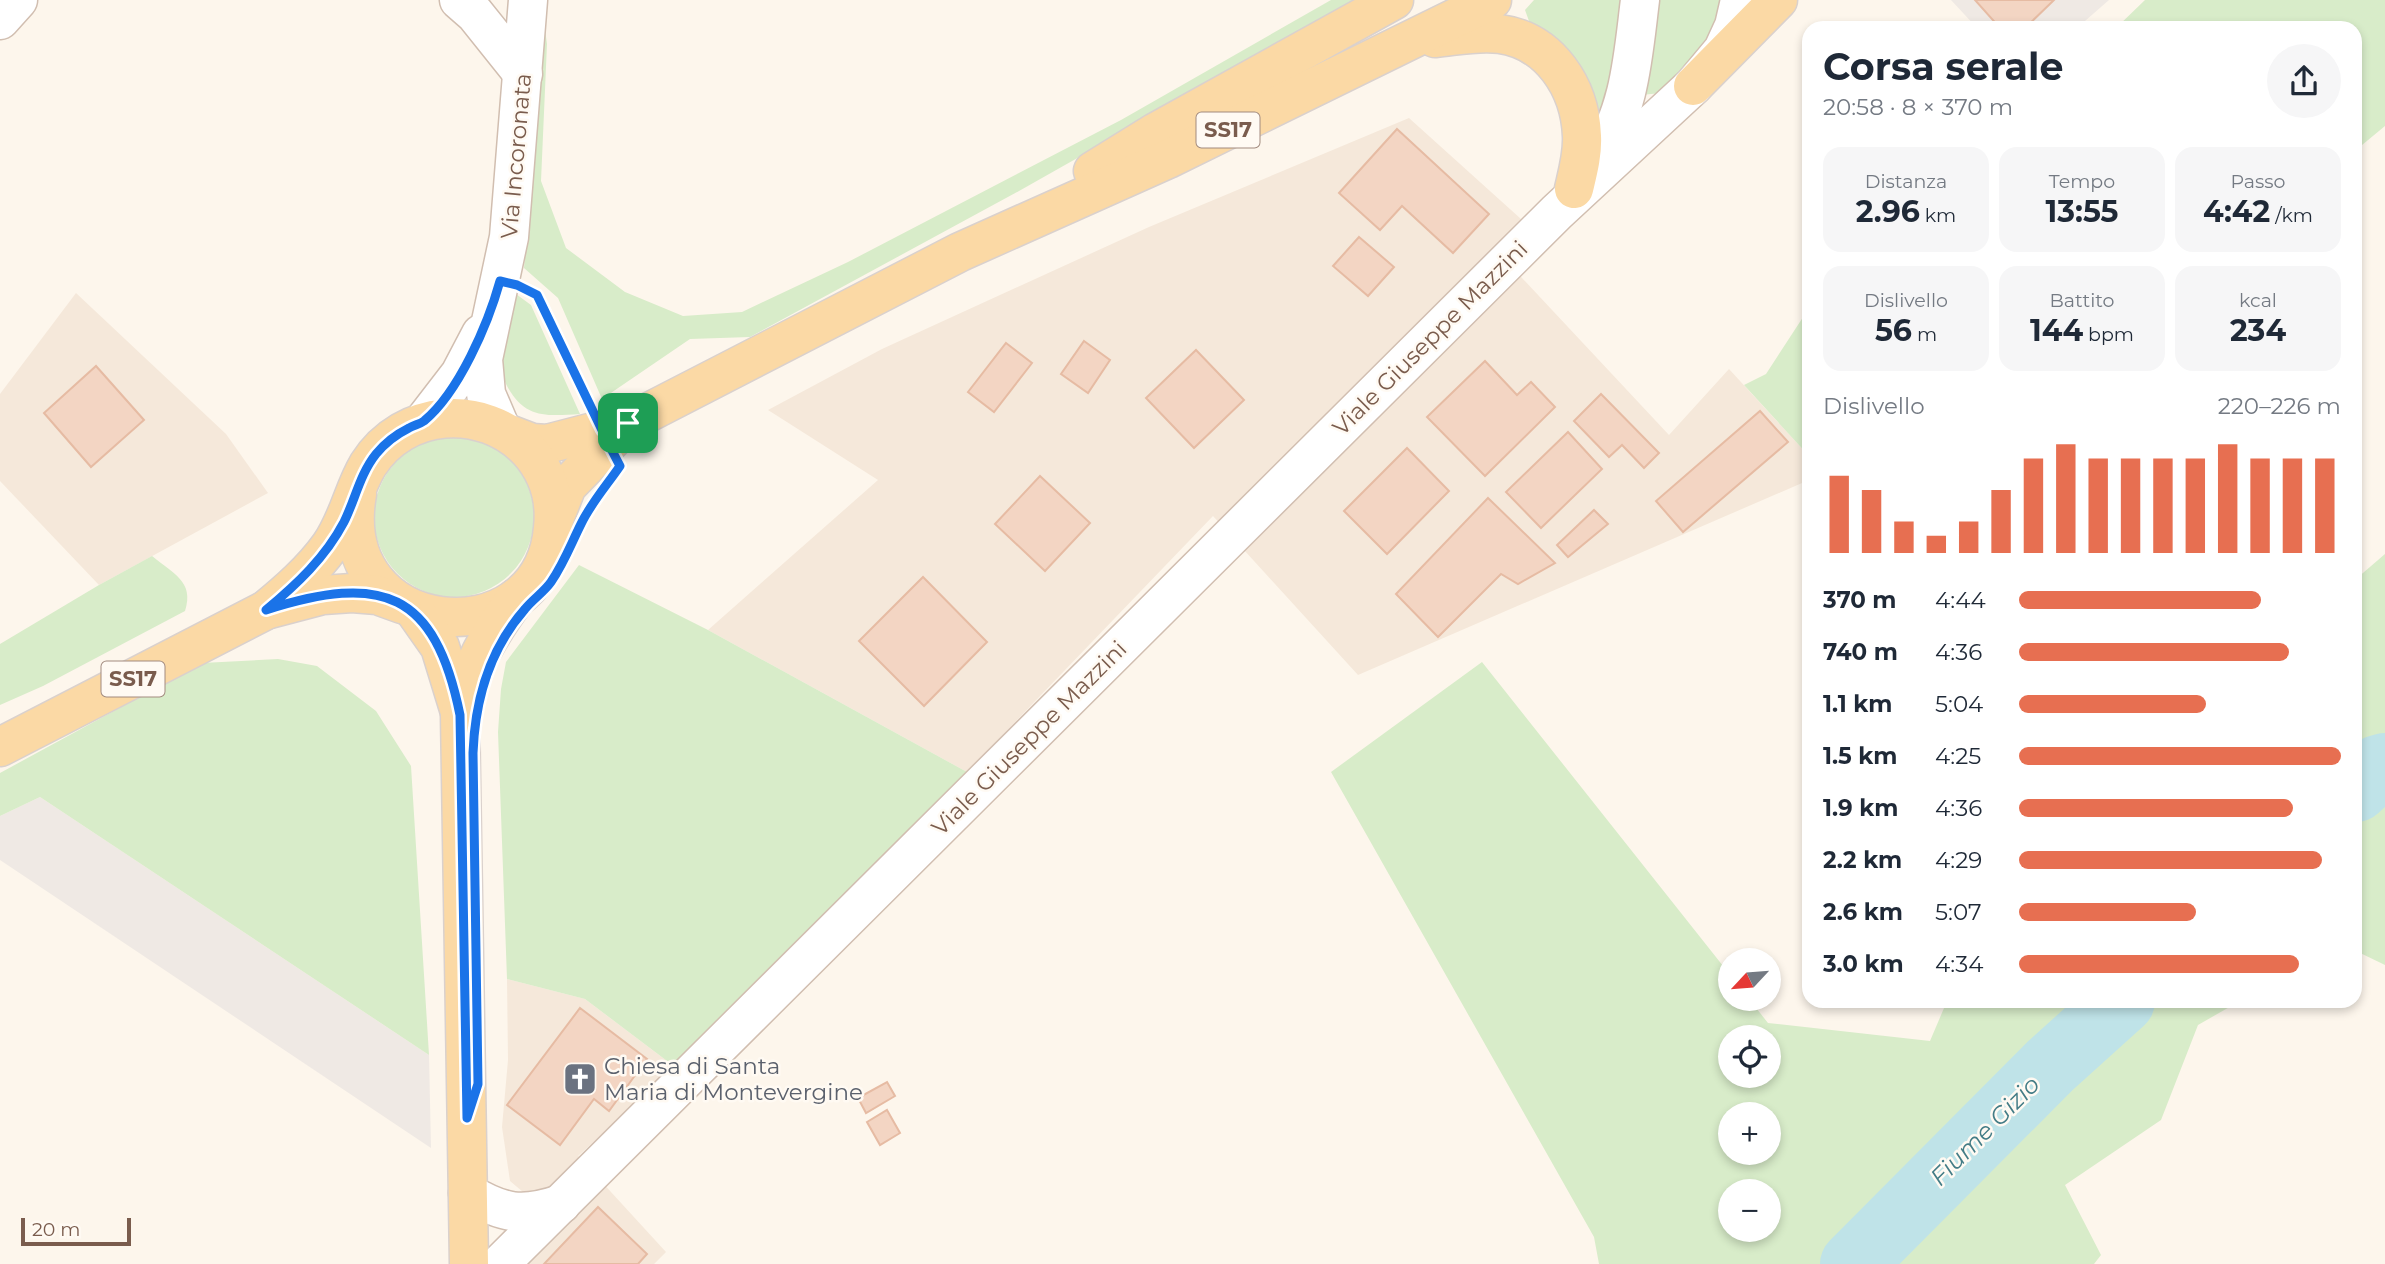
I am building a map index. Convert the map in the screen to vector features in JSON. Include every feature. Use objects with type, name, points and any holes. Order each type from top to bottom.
[{"type":"main road","name":"SS17","points":[[960,252],[1156,132],[1394,0]]},
{"type":"main road","name":"SS17","points":[[506,432],[532,443],[547,444],[615,426],[960,252],[1168,159],[1492,0]]},
{"type":"main road","points":[[1693,86],[1778,0]]},
{"type":"main road","points":[[1412,40],[1473,33],[1499,34],[1526,42],[1556,63],[1572,93],[1581,123],[1581,152],[1566,201]]},
{"type":"main road","points":[[460,715],[470,672],[497,624],[545,561],[554,519],[546,478],[531,454],[506,432],[462,418],[423,422],[397,435],[376,454],[356,494],[354,526],[361,556],[378,584],[408,607],[440,647],[449,669],[460,715],[469,1264]]},
{"type":"main road","name":"SS17","points":[[554,519],[567,486],[615,426]]},
{"type":"main road","name":"SS17","points":[[266,610],[292,589],[331,545],[356,494]]},
{"type":"main road","name":"SS17","points":[[0,747],[266,610],[310,597],[352,593],[377,595],[408,607]]},
{"type":"main road","points":[[408,607],[441,618],[468,617],[495,610],[518,595]]},
{"type":"street","points":[[0,20],[18,0]]},
{"type":"street","points":[[458,0],[475,14],[523,74]]},
{"type":"street","name":"Via Incoronata","points":[[506,432],[490,407],[483,359],[513,209],[528,0]]},
{"type":"street","name":"Viale Giuseppe Mazzini","points":[[1566,201],[1612,135],[1621,115],[1640,0]]},
{"type":"street","name":"Viale Giuseppe Mazzini","points":[[500,1264],[1566,201],[1693,86],[1723,51],[1741,0]]},
{"type":"street","name":"Via Incoronata","points":[[423,422],[460,374],[496,295]]},
{"type":"street","points":[[468,1193],[489,1206],[522,1213],[538,1212],[561,1204]]},
{"type":"path","points":[[496,295],[517,285],[537,295],[615,426]]},
{"type":"shaded area","points":[[1951,0],[2109,0],[2085,21],[1970,21]]},
{"type":"shaded area","points":[[1409,118],[1521,219],[1494,248],[1669,435],[1729,369],[1802,448],[1802,483],[1358,675],[1213,516],[967,772],[708,630],[878,480],[768,410],[882,349],[1149,227]]},
{"type":"shaded area","points":[[76,293],[226,434],[268,493],[99,585],[0,481],[0,394]]},
{"type":"shaded area","points":[[40,797],[429,1055],[431,1148],[0,860],[0,816]]},
{"type":"shaded area","points":[[507,979],[585,999],[675,1067],[578,1156],[666,1252],[654,1264],[519,1264],[561,1224],[510,1181],[502,1127],[508,1060]]},
{"type":"green space","points":[[1331,0],[1357,0],[1019,191],[750,337],[690,339],[602,399],[558,298],[524,268],[543,15],[547,44],[541,181],[566,248],[625,292],[683,316],[742,312],[848,262],[1121,120]]},
{"type":"green space","points":[[1534,0],[1628,0],[1609,115],[1601,109],[1592,108],[1533,32],[1525,10]]},
{"type":"green space","points":[[1653,0],[1724,0],[1724,17],[1671,92],[1641,95]]},
{"type":"green space","points":[[2145,0],[2385,0],[2385,126],[2362,145],[2362,21],[2123,21]]},
{"type":"green space","points":[[516,294],[531,305],[580,414],[537,413],[520,404],[506,384],[500,364],[501,345]]},
{"type":"green space","points":[[1802,319],[1802,448],[1744,385],[1766,374]]},
{"type":"green space","points":[[454,437],[485,443],[510,461],[528,486],[534,517],[528,548],[510,573],[485,591],[454,597],[423,591],[398,573],[380,548],[374,517],[380,486],[398,461],[423,443]]},
{"type":"green space","points":[[2385,554],[2385,965],[2362,954],[2362,574]]},
{"type":"green space","points":[[152,556],[174,573],[184,585],[187,592],[185,611],[43,686],[0,705],[0,644]]},
{"type":"green space","points":[[579,565],[708,630],[967,772],[675,1067],[585,999],[507,979],[498,732],[501,689],[506,662]]},
{"type":"green space","points":[[278,659],[317,666],[376,711],[411,766],[429,1055],[40,797],[0,816],[0,773],[202,663]]},
{"type":"green space","points":[[1482,662],[1718,960],[1718,1012],[1759,1012],[1768,1023],[1930,1041],[1944,1008],[2228,1008],[2198,1025],[2161,1120],[2065,1185],[2101,1255],[2094,1264],[1599,1264],[1594,1237],[1331,772]]},
{"type":"building","points":[[1975,0],[2054,0],[2032,21],[1994,21]]},
{"type":"building","points":[[1397,129],[1489,214],[1453,253],[1402,206],[1380,230],[1339,193]]},
{"type":"building","points":[[1359,237],[1394,267],[1368,296],[1333,266]]},
{"type":"building","points":[[1084,341],[1110,360],[1088,393],[1061,374]]},
{"type":"building","points":[[1006,343],[1032,363],[994,412],[968,392]]},
{"type":"building","points":[[1196,350],[1244,400],[1194,448],[1146,398]]},
{"type":"building","points":[[1485,361],[1517,395],[1531,382],[1555,407],[1485,476],[1427,417]]},
{"type":"building","points":[[96,366],[144,420],[91,467],[44,413]]},
{"type":"building","points":[[1601,394],[1659,453],[1644,468],[1622,445],[1609,457],[1574,421]]},
{"type":"building","points":[[1760,411],[1788,442],[1683,532],[1656,501]]},
{"type":"building","points":[[1568,432],[1602,469],[1541,528],[1506,492]]},
{"type":"building","points":[[1407,448],[1449,491],[1387,554],[1344,511]]},
{"type":"building","points":[[1040,476],[1090,523],[1045,571],[995,524]]},
{"type":"building","points":[[1488,498],[1555,563],[1518,584],[1501,574],[1438,637],[1396,594]]},
{"type":"building","points":[[1594,510],[1608,524],[1568,557],[1557,545]]},
{"type":"building","points":[[923,577],[987,642],[924,706],[859,641]]},
{"type":"building","name":"Chiesa di Santa Maria di Montevergine","points":[[580,1008],[647,1059],[609,1111],[594,1099],[560,1145],[507,1105]]},
{"type":"building","points":[[887,1082],[895,1096],[866,1113],[858,1098]]},
{"type":"building","points":[[887,1110],[900,1133],[880,1145],[867,1122]]},
{"type":"building","points":[[598,1207],[647,1254],[638,1264],[544,1264]]},
{"type":"waterway","name":"Fiume Gizio","points":[[2362,783],[2378,768],[2385,766]]},
{"type":"waterway","name":"Fiume Gizio","points":[[1853,1264],[2050,1066],[2114,1008]]},
{"type":"place","name":"Chiesa di Santa Maria di Montevergine","points":[[580,1079]]},
{"type":"route","points":[[500,281],[525,288],[537,295],[602,430],[628,423],[607,441],[620,466],[580,524],[571,548],[550,584],[524,609],[506,635],[488,666],[479,695],[474,722],[473,753],[478,1084],[467,1118],[460,715],[449,669],[429,628],[414,610],[377,595],[323,595],[266,610],[292,589],[331,545],[345,521],[367,467],[376,454],[397,435],[423,422],[460,374],[492,309],[500,281]]}]
